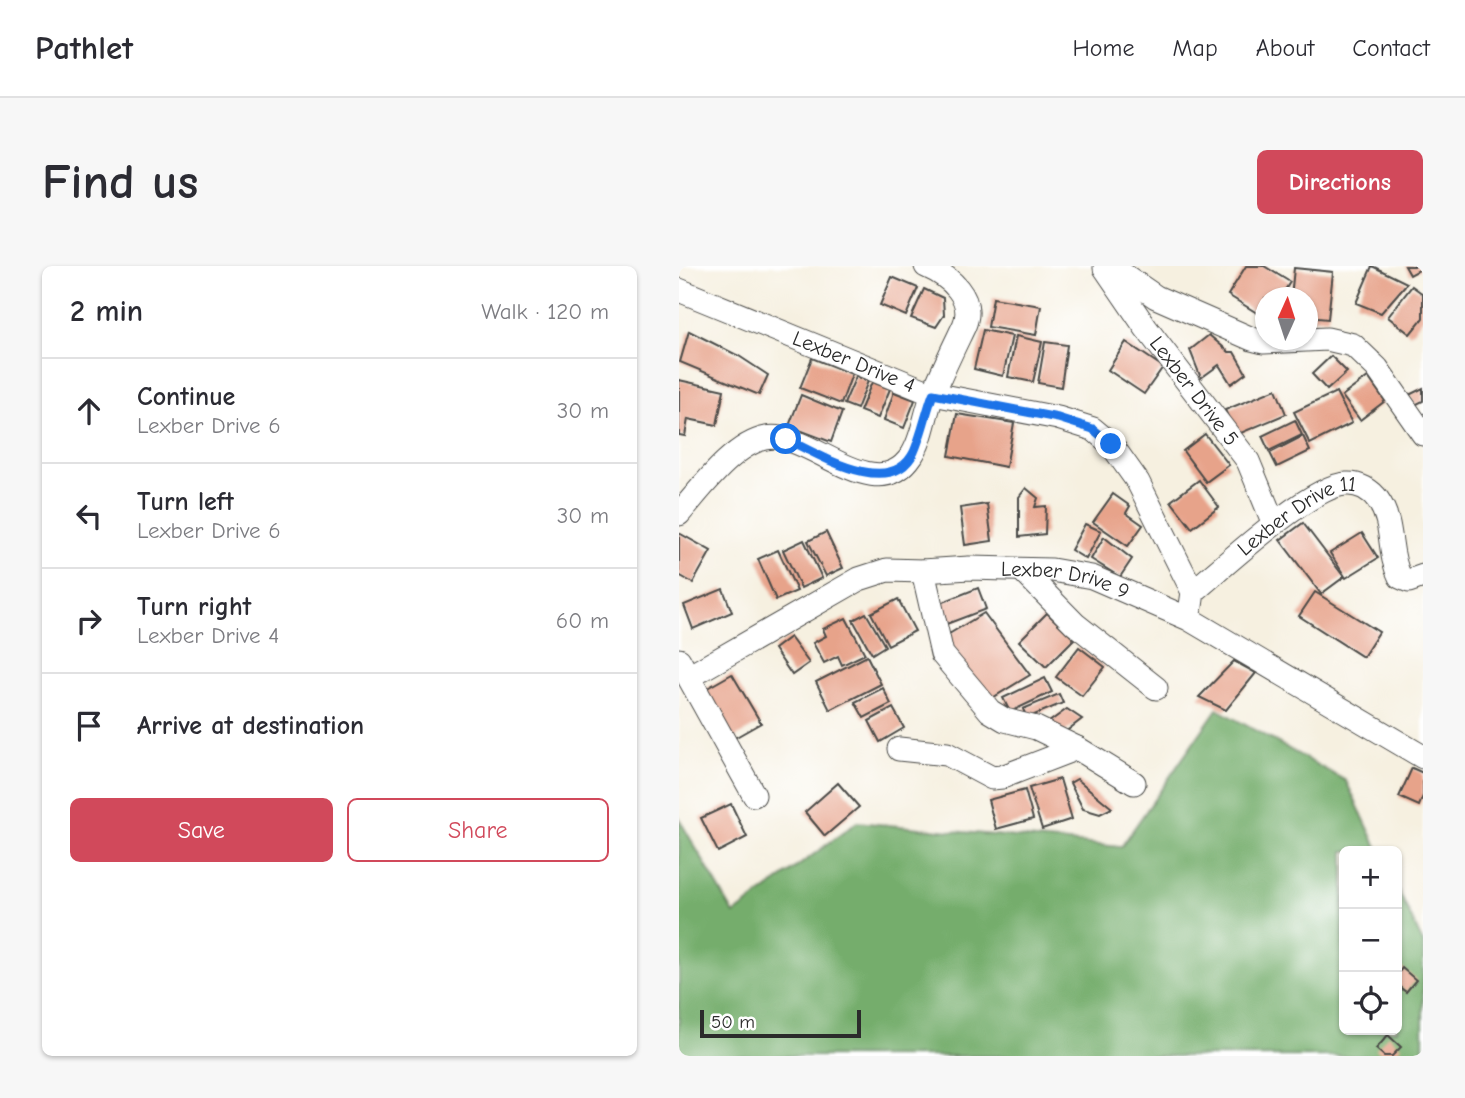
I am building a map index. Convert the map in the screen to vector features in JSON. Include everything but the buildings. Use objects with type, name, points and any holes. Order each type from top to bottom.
[{"type":"street","points":[[679,514],[747,444],[768,437],[786,439],[859,472],[885,474],[902,465],[913,454],[933,394],[966,321],[966,303],[957,286],[938,271],[926,266]]},
{"type":"street","name":"Lexber Drive 5","points":[[1103,266],[1146,328],[1248,461],[1274,524]]},
{"type":"street","name":"Lexber Drive 5","points":[[1111,266],[1156,297],[1252,339],[1264,342],[1327,339],[1353,345],[1377,368],[1423,433]]},
{"type":"street","name":"Lexber Drive 4","points":[[679,290],[933,394],[1058,418],[1093,429],[1111,444],[1138,482],[1193,592]]},
{"type":"street","name":"Lexber Drive 11","points":[[1193,592],[1274,524],[1319,493],[1346,484],[1363,486],[1378,499],[1389,523],[1393,558],[1400,576],[1409,580],[1423,576]]},
{"type":"street","name":"Lexber Drive 9","points":[[684,668],[859,579],[887,570],[1052,570],[1092,578],[1189,619],[1423,757]]},
{"type":"street","points":[[1023,571],[1075,624],[1156,688]]},
{"type":"street","points":[[923,572],[942,654],[990,711],[1005,720],[1036,728],[1076,748],[1134,783]]},
{"type":"street","points":[[1189,619],[1193,592]]},
{"type":"street","points":[[684,668],[754,795]]},
{"type":"street","points":[[899,749],[947,754],[992,778],[1002,777],[1076,748]]},
{"type":"green space","points":[[1217,709],[1346,781],[1377,846],[1339,846],[1339,1035],[1402,1035],[1402,899],[1423,943],[1423,1056],[679,1056],[679,819],[734,914],[857,822],[1121,847]]},
{"type":"route","points":[[786,439],[859,472],[885,474],[902,465],[913,454],[933,394],[1058,418],[1093,429],[1111,444]]}]
